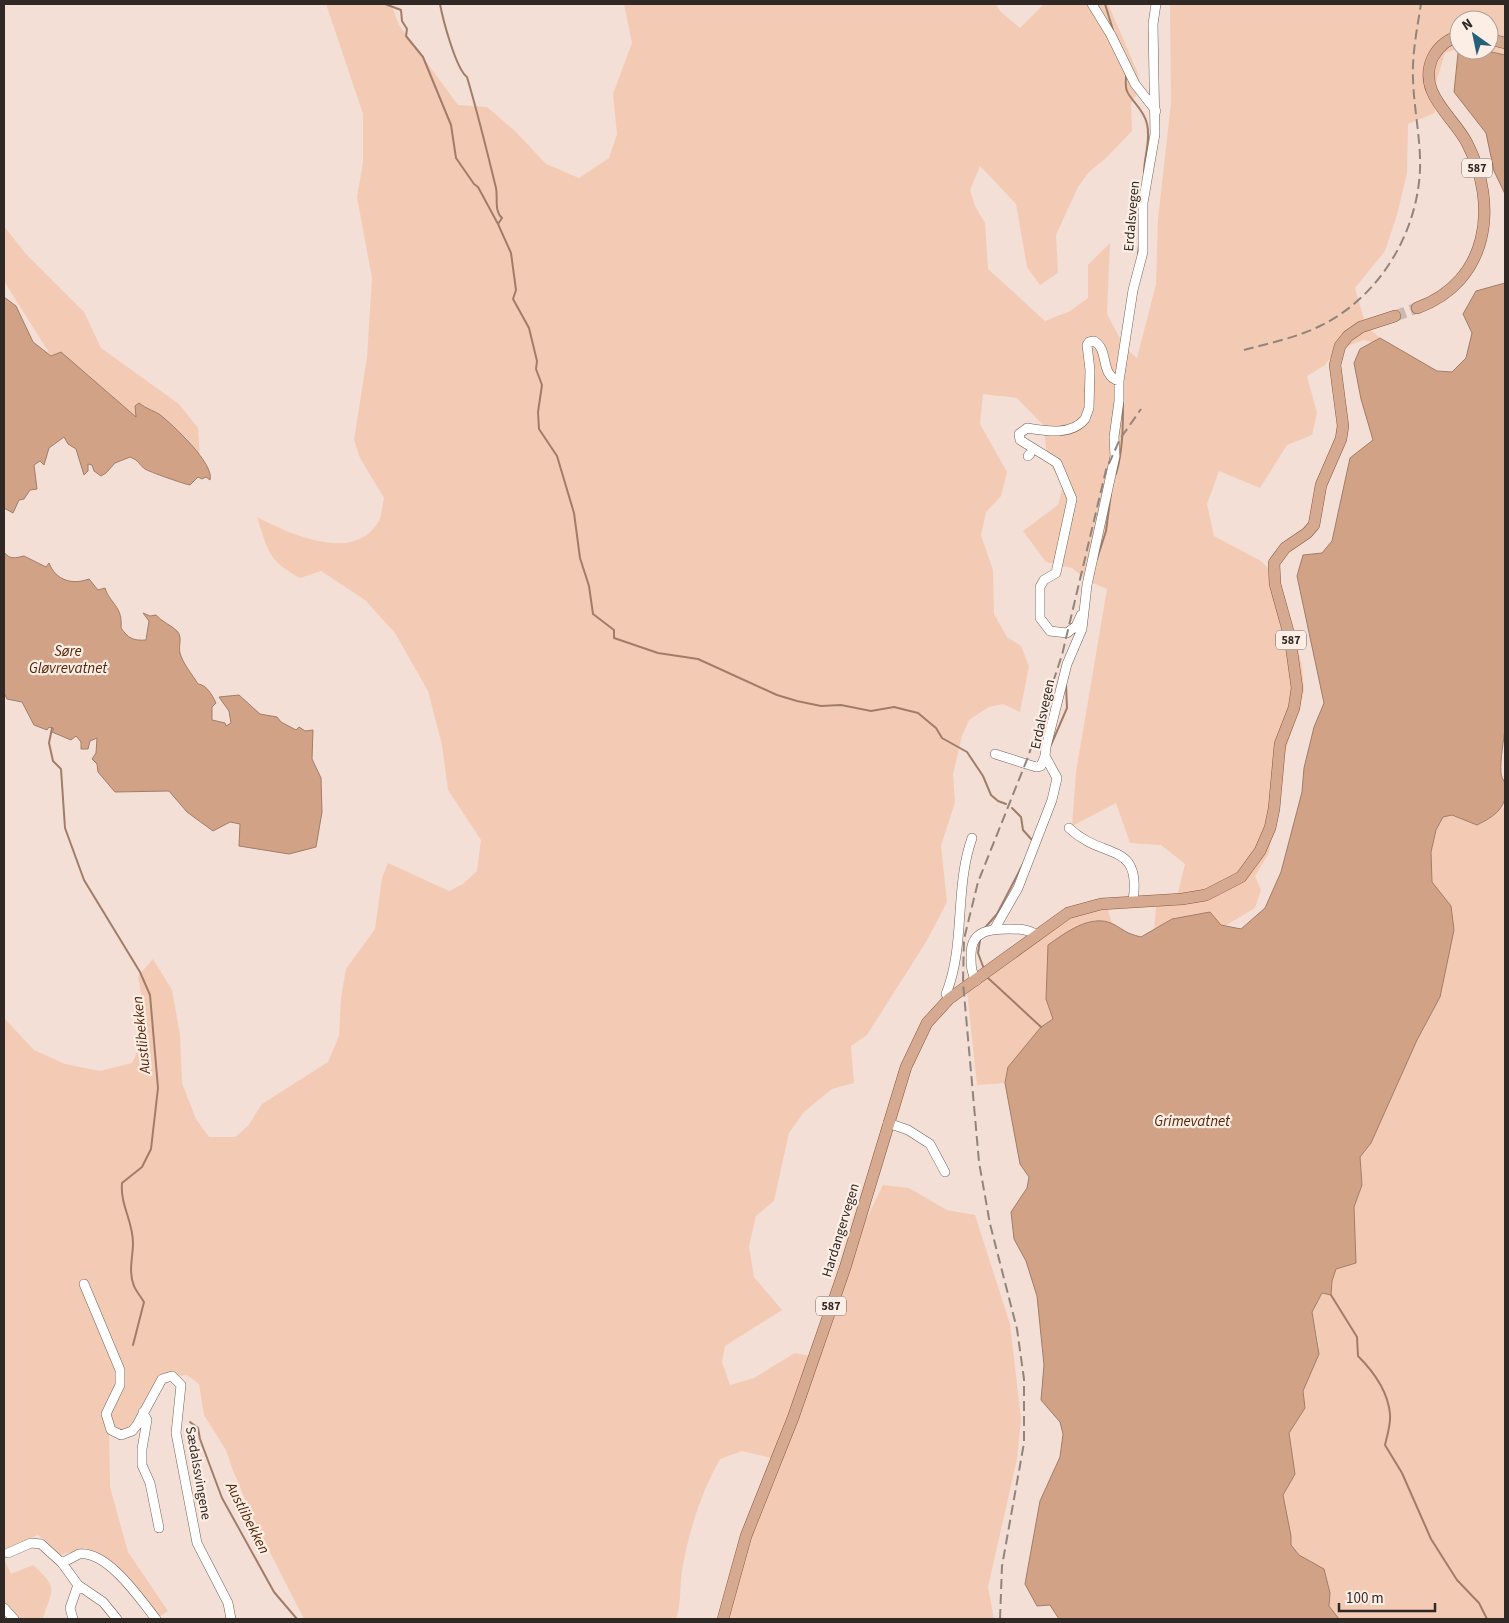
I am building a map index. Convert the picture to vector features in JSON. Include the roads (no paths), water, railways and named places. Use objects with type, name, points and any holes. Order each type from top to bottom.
[{"type":"main road","name":"587","points":[[1417,308],[1438,298],[1455,286],[1476,256],[1483,235],[1484,214],[1478,170],[1467,142],[1436,100],[1429,77],[1431,62],[1438,50],[1449,40]]},
{"type":"main road","name":"Hardangervegen","points":[[722,1619],[746,1536],[795,1411],[845,1268],[888,1123],[918,1036],[938,1008],[1058,918],[1078,909],[1101,904],[1182,899],[1217,891],[1241,877],[1254,861],[1265,841],[1274,809],[1280,744],[1294,708],[1297,688],[1290,638],[1275,584],[1274,563],[1285,548],[1307,533],[1314,525],[1321,485],[1341,439],[1343,426],[1335,365],[1340,346],[1348,336],[1361,327],[1395,316]]},
{"type":"street","points":[[1092,4],[1111,35],[1135,84],[1156,111]]},
{"type":"street","name":"Erdalsvegen","points":[[983,976],[970,969],[971,947],[974,939],[988,930],[1018,888],[1050,809],[1057,778],[1045,756],[1047,742],[1067,664],[1082,629],[1083,613],[1115,456],[1114,437],[1119,401],[1119,381],[1136,273],[1143,252],[1143,203],[1155,134],[1153,24],[1156,4]]},
{"type":"street","name":"Erdalsvegen","points":[[1083,613],[1068,633],[1050,631],[1040,618],[1040,586],[1044,580],[1056,573],[1072,499],[1058,463],[1020,440],[1019,434],[1026,428],[1048,432],[1073,428],[1085,419],[1089,403],[1090,360],[1087,345],[1089,342],[1094,341],[1100,346],[1107,372],[1119,381]]},
{"type":"street","points":[[995,754],[1036,767],[1041,766],[1045,756]]},
{"type":"street","points":[[1069,828],[1088,843],[1114,853],[1130,863],[1134,873],[1133,901]]},
{"type":"street","points":[[949,999],[946,994],[959,939],[958,910],[964,861],[972,838]]},
{"type":"street","points":[[988,930],[1026,930],[1036,935]]},
{"type":"street","points":[[888,1123],[908,1130],[930,1144],[945,1172]]},
{"type":"street","name":"Sædalssvingene","points":[[84,1284],[120,1370],[120,1385],[106,1414],[108,1426],[115,1434],[126,1434],[137,1425],[162,1379],[172,1376],[176,1379],[182,1390],[176,1433],[196,1543],[228,1603],[230,1619]]},
{"type":"street","points":[[143,1412],[148,1420],[142,1449],[142,1465],[150,1482],[159,1528]]},
{"type":"street","points":[[8,1553],[36,1542],[62,1563],[78,1585],[103,1602],[118,1619]]},
{"type":"street","points":[[62,1563],[79,1554],[94,1557],[122,1577],[156,1619]]},
{"type":"street","points":[[73,1619],[70,1608],[78,1585]]},
{"type":"street","points":[[4,1608],[14,1619]]},
{"type":"water","points":[[1499,54],[1505,55],[1505,194],[1494,171],[1486,133],[1454,92],[1457,60],[1499,60]]},
{"type":"water","name":"Grimevatnet","points":[[1505,283],[1505,726],[1501,774],[1505,784],[1505,799],[1503,805],[1495,814],[1477,825],[1452,815],[1443,817],[1436,830],[1431,852],[1432,882],[1451,906],[1454,930],[1440,997],[1417,1040],[1371,1143],[1360,1157],[1362,1185],[1354,1207],[1356,1263],[1336,1269],[1332,1281],[1331,1295],[1322,1293],[1312,1312],[1319,1354],[1303,1391],[1305,1408],[1289,1433],[1295,1474],[1283,1495],[1291,1545],[1299,1555],[1324,1569],[1330,1593],[1329,1606],[1339,1619],[1059,1619],[1050,1605],[1037,1606],[1025,1584],[1040,1501],[1060,1457],[1063,1434],[1060,1422],[1041,1400],[1044,1365],[1037,1296],[1026,1261],[1014,1239],[1011,1212],[1027,1188],[1029,1177],[1020,1164],[1005,1083],[1008,1067],[1041,1027],[1053,1019],[1046,999],[1048,945],[1079,926],[1096,921],[1105,921],[1141,937],[1172,919],[1210,912],[1221,925],[1241,929],[1265,908],[1281,872],[1302,792],[1304,768],[1314,727],[1324,703],[1297,576],[1303,555],[1322,553],[1332,541],[1350,458],[1373,440],[1361,399],[1354,363],[1360,349],[1380,338],[1437,371],[1452,372],[1466,358],[1472,333],[1463,314],[1476,291]]},
{"type":"water","points":[[4,297],[16,306],[33,342],[51,356],[61,352],[136,417],[135,406],[139,403],[165,419],[182,435],[206,464],[210,473],[210,480],[206,477],[202,479],[198,477],[190,485],[147,470],[130,457],[115,463],[101,476],[94,471],[92,465],[88,464],[88,471],[84,475],[76,449],[68,444],[64,437],[49,448],[44,465],[40,461],[34,465],[37,489],[30,490],[24,499],[19,500],[13,513],[4,508]]},
{"type":"water","name":"Søre Gløvrevatnet","points":[[4,552],[6,555],[15,558],[24,556],[46,567],[49,563],[56,574],[66,580],[77,582],[89,579],[98,590],[105,588],[120,615],[121,628],[131,638],[146,640],[149,621],[143,613],[150,616],[156,615],[175,629],[180,636],[180,650],[183,661],[198,684],[207,688],[216,703],[212,707],[212,720],[225,723],[226,726],[231,723],[229,711],[219,697],[239,695],[260,714],[277,717],[281,722],[296,730],[299,727],[305,731],[313,730],[312,759],[321,778],[322,812],[316,847],[289,854],[239,846],[240,824],[230,822],[213,831],[187,812],[169,791],[115,792],[98,772],[97,764],[92,759],[96,753],[97,738],[90,741],[88,749],[81,749],[81,742],[76,736],[71,740],[52,732],[54,729],[49,727],[47,730],[34,725],[22,702],[7,699],[4,693]]},
{"type":"waterway","points":[[385,4],[401,10],[402,21],[407,29],[406,36],[423,57],[451,125],[456,158],[478,187],[498,224]]},
{"type":"waterway","points":[[440,4],[454,55],[467,77],[486,146],[496,188],[497,208],[502,218],[498,224],[511,253],[516,290],[513,299],[529,328],[537,361],[536,369],[542,385],[538,412],[539,429],[557,456],[574,513],[580,558],[589,586],[593,614],[614,630],[614,638],[658,653],[698,659],[777,695],[821,706],[841,705],[871,711],[894,707],[918,713],[936,728],[942,738],[967,752],[983,776],[991,795],[998,801],[1006,804]]},
{"type":"waterway","points":[[1105,4],[1113,30]]},
{"type":"waterway","points":[[1126,76],[1127,91],[1140,109],[1147,124],[1148,136],[1144,173]]},
{"type":"waterway","points":[[1138,255],[1139,245]]},
{"type":"waterway","points":[[1116,474],[1123,429],[1123,402]]},
{"type":"waterway","points":[[1097,559],[1106,531],[1111,493]]},
{"type":"waterway","points":[[1051,745],[1067,708],[1066,684]]},
{"type":"waterway","name":"Austlibekken","points":[[52,728],[49,743],[53,761],[61,769],[65,828],[84,880],[140,972],[150,995],[158,1088],[151,1149],[142,1167],[122,1183],[123,1199],[132,1235],[132,1281],[144,1302],[133,1345]]},
{"type":"waterway","points":[[1012,808],[1021,817],[1023,830],[1032,840]]},
{"type":"waterway","points":[[983,930],[997,914],[1024,862]]},
{"type":"waterway","points":[[980,940],[978,953],[984,969]]},
{"type":"waterway","points":[[988,978],[1041,1027]]},
{"type":"waterway","points":[[1331,1295],[1357,1337],[1358,1356],[1374,1375],[1383,1390],[1389,1406],[1389,1430],[1385,1445],[1402,1473],[1431,1539],[1457,1580],[1479,1603],[1487,1619]]},
{"type":"waterway","name":"Austlibekken","points":[[190,1422],[198,1428],[200,1439],[222,1498],[274,1592],[297,1619]]},
{"type":"tunnel","points":[[1395,316],[1417,308]]},
{"type":"railway","points":[[1244,350],[1302,334],[1341,314],[1360,299],[1376,281],[1391,262],[1402,241],[1411,218],[1420,170],[1413,70],[1415,41],[1421,4]]},
{"type":"railway","points":[[1000,1619],[1002,1566],[1024,1443],[1024,1379],[1017,1329],[990,1224],[979,1162],[963,982],[964,939],[978,882],[1028,757],[1062,655],[1106,470],[1120,439],[1141,409]]}]
